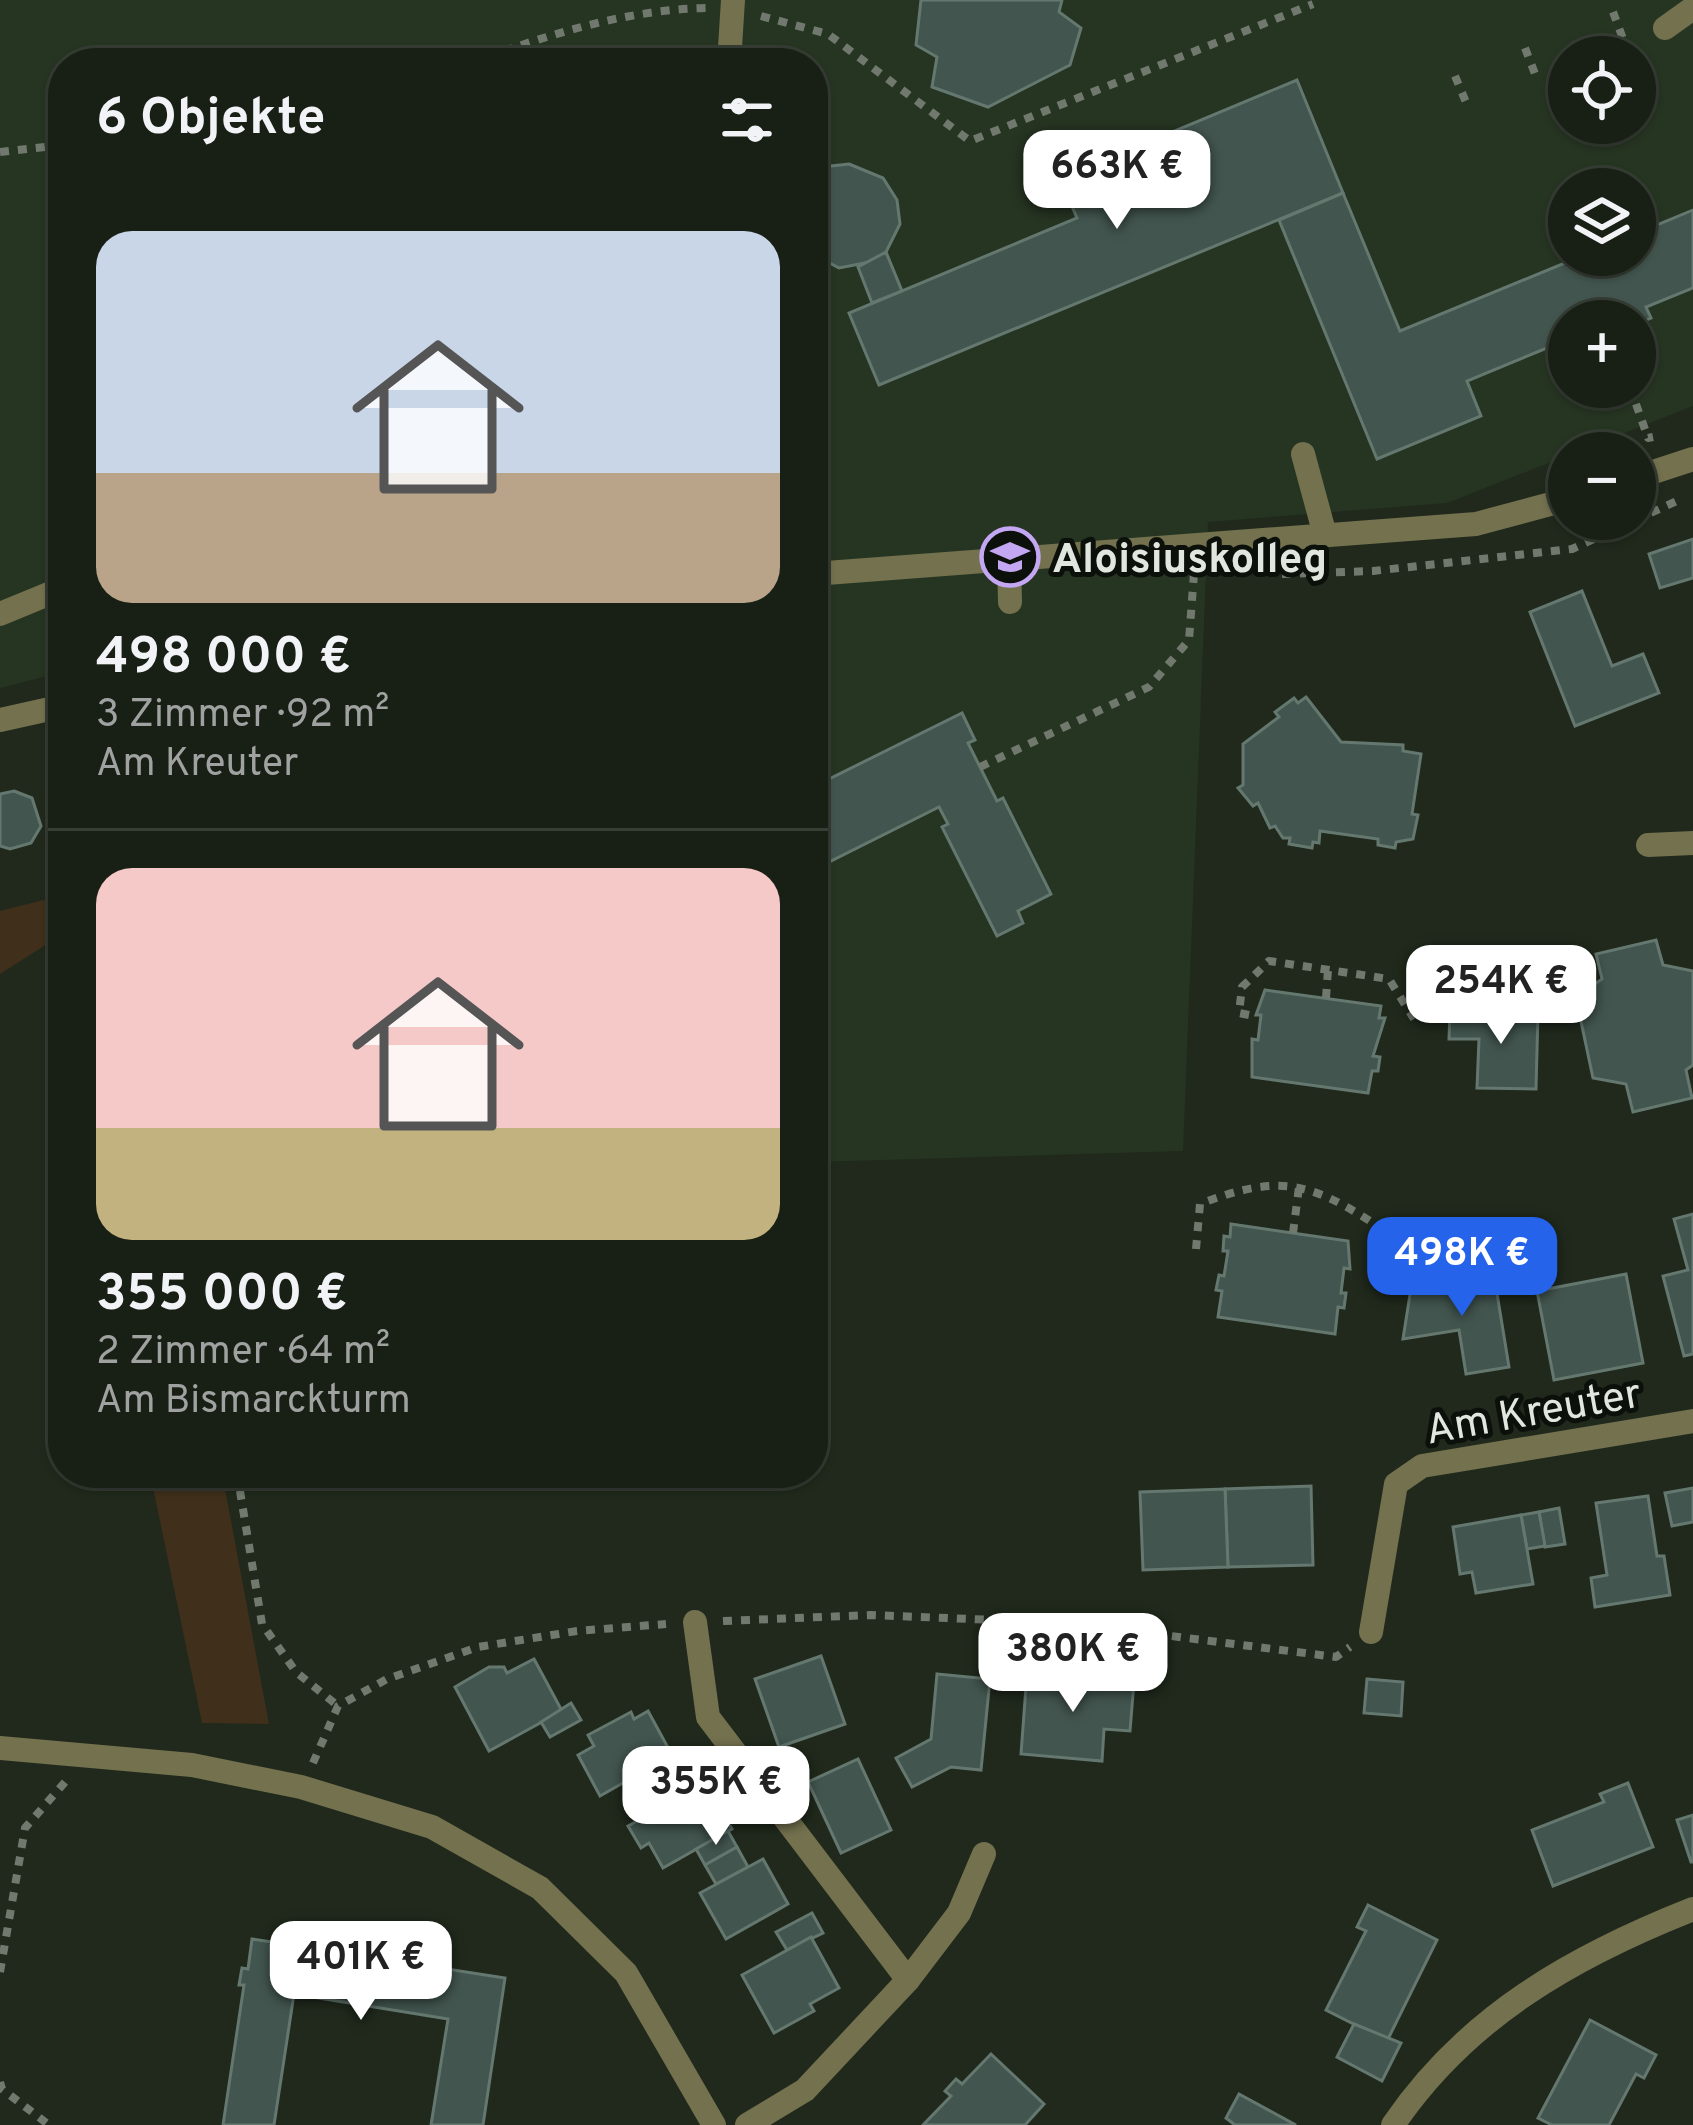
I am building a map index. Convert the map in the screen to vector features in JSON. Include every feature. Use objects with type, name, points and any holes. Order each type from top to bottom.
[{"type":"street","points":[[731,48],[733,4]]},
{"type":"street","points":[[1665,28],[1693,8]]},
{"type":"street","points":[[1303,454],[1325,535]]},
{"type":"street","points":[[1656,471],[1693,459]]},
{"type":"street","points":[[828,573],[1476,524],[1548,505]]},
{"type":"street","points":[[1010,559],[1010,602]]},
{"type":"street","points":[[0,614],[48,594]]},
{"type":"street","points":[[0,720],[48,709]]},
{"type":"street","points":[[1648,845],[1693,843]]},
{"type":"street","name":"Am Kreuter","points":[[1371,1632],[1396,1484],[1422,1466],[1693,1421]]},
{"type":"street","points":[[695,1622],[708,1717],[908,1980]]},
{"type":"street","points":[[0,1748],[192,1765],[301,1787],[432,1827],[540,1888],[626,1973],[714,2125]]},
{"type":"street","points":[[746,2125],[805,2090],[908,1980],[959,1912],[984,1855]]},
{"type":"street","points":[[1393,2125],[1415,2092],[1474,2030],[1552,1974],[1617,1939],[1693,1909]]},
{"type":"path","points":[[512,48],[654,9],[733,4],[828,34],[970,141],[1313,4]]},
{"type":"path","points":[[1613,12],[1622,36]]},
{"type":"path","points":[[1525,48],[1537,79]]},
{"type":"path","points":[[1455,76],[1468,107]]},
{"type":"path","points":[[0,152],[48,147]]},
{"type":"path","points":[[1639,408],[1645,424]]},
{"type":"path","points":[[980,767],[1133,695],[1161,676],[1189,640],[1195,601],[1192,548]]},
{"type":"path","points":[[1249,1016],[1239,1013],[1242,987],[1269,961],[1389,979],[1414,1019]]},
{"type":"path","points":[[1326,998],[1328,970]]},
{"type":"path","points":[[1196,1249],[1200,1204],[1248,1186],[1300,1187],[1333,1196],[1382,1228]]},
{"type":"path","points":[[1292,1233],[1300,1187]]},
{"type":"path","points":[[239,1488],[262,1624],[296,1672],[338,1706]]},
{"type":"path","points":[[301,1787],[338,1706],[387,1678],[478,1647],[577,1631],[871,1615],[1069,1623],[1336,1658],[1371,1632]]},
{"type":"path","points":[[0,1972],[25,1828],[91,1754]]},
{"type":"path","points":[[1,2087],[49,2125]]},
{"type":"shaded area","name":"Aloisiuskolleg","points":[[0,0],[1693,0],[1693,406],[1627,432],[1548,432],[1548,463],[1447,503],[1208,522],[1183,1151],[828,1162],[828,48],[48,48],[48,676],[0,688]]},
{"type":"shaded area","points":[[48,899],[48,944],[0,974],[0,911]]},
{"type":"shaded area","points":[[153,1488],[225,1488],[269,1724],[202,1723]]},
{"type":"building","points":[[921,0],[1062,0],[1059,12],[1081,28],[1070,65],[988,107],[932,87],[937,57],[916,45]]},
{"type":"building","points":[[1297,80],[1343,193],[879,385],[849,313],[1077,218],[1071,204],[1139,176],[1129,150]]},
{"type":"building","points":[[849,164],[883,178],[897,200],[900,224],[886,252],[875,261],[839,268],[828,262],[831,166]]},
{"type":"building","name":"Aloisiuskolleg","points":[[1343,193],[1400,331],[1548,270],[1548,276],[1656,276],[1656,225],[1693,210],[1693,288],[1656,303],[1548,300],[1548,348],[1467,381],[1481,416],[1377,459],[1279,220]]},
{"type":"building","points":[[886,252],[902,291],[872,303],[858,267]]},
{"type":"building","points":[[1693,539],[1693,578],[1660,588],[1649,554]]},
{"type":"building","points":[[1582,591],[1612,666],[1643,654],[1659,693],[1575,726],[1530,612]]},
{"type":"building","points":[[1306,697],[1341,742],[1403,745],[1403,751],[1421,754],[1413,839],[1396,842],[1395,848],[1378,845],[1378,839],[1320,831],[1319,843],[1313,842],[1312,848],[1289,844],[1290,838],[1283,838],[1275,826],[1270,828],[1258,803],[1253,806],[1238,788],[1243,785],[1243,744],[1279,717],[1275,712],[1294,698],[1298,703]]},
{"type":"building","points":[[962,713],[975,740],[968,743],[997,801],[1003,798],[1051,894],[1018,911],[1023,923],[997,936],[942,827],[948,824],[939,807],[828,862],[828,780]]},
{"type":"building","points":[[14,791],[32,798],[41,826],[31,843],[10,849],[0,846],[0,794]]},
{"type":"building","points":[[1656,940],[1663,965],[1693,971],[1693,1065],[1686,1070],[1692,1098],[1633,1112],[1626,1084],[1593,1078],[1576,998],[1602,979],[1596,954]]},
{"type":"building","points":[[1450,971],[1471,971],[1470,1012],[1450,1011]]},
{"type":"building","points":[[1265,990],[1381,1006],[1379,1018],[1385,1018],[1373,1056],[1380,1057],[1378,1071],[1372,1071],[1368,1093],[1252,1077],[1252,1039],[1258,1040],[1261,1015],[1256,1015]]},
{"type":"building","points":[[1450,1011],[1538,1013],[1536,1089],[1477,1088],[1479,1039],[1449,1039]]},
{"type":"building","points":[[1693,1214],[1693,1354],[1684,1356],[1663,1276],[1688,1270],[1674,1219]]},
{"type":"building","points":[[1231,1224],[1348,1241],[1350,1269],[1344,1268],[1344,1308],[1338,1307],[1335,1334],[1218,1317],[1222,1291],[1216,1290],[1219,1275],[1224,1276],[1228,1251],[1223,1251],[1224,1236],[1230,1237]]},
{"type":"building","points":[[1626,1274],[1643,1363],[1554,1380],[1537,1291]]},
{"type":"building","points":[[1494,1275],[1509,1367],[1466,1374],[1459,1330],[1403,1339],[1411,1288]]},
{"type":"building","points":[[1311,1486],[1313,1565],[1228,1567],[1225,1489]]},
{"type":"building","points":[[1693,1488],[1693,1522],[1672,1526],[1665,1493]]},
{"type":"building","points":[[1225,1489],[1228,1567],[1143,1570],[1140,1492]]},
{"type":"building","points":[[1648,1496],[1657,1556],[1664,1556],[1670,1595],[1595,1607],[1591,1578],[1607,1575],[1596,1503]]},
{"type":"building","points":[[1559,1508],[1565,1544],[1545,1547],[1539,1512]]},
{"type":"building","points":[[1539,1512],[1545,1546],[1527,1549],[1521,1515]]},
{"type":"building","points":[[1521,1515],[1533,1584],[1476,1593],[1472,1572],[1460,1574],[1453,1527]]},
{"type":"building","points":[[821,1656],[845,1724],[779,1747],[755,1679]]},
{"type":"building","points":[[534,1659],[562,1711],[489,1751],[455,1687],[489,1667],[504,1667],[507,1673]]},
{"type":"building","points":[[1027,1673],[1134,1682],[1130,1731],[1104,1729],[1102,1761],[1021,1754]]},
{"type":"building","points":[[937,1674],[990,1679],[981,1770],[951,1767],[912,1787],[896,1758],[931,1739]]},
{"type":"building","points":[[1367,1679],[1403,1682],[1401,1716],[1364,1713]]},
{"type":"building","points":[[571,1703],[581,1720],[550,1737],[541,1722]]},
{"type":"building","points":[[648,1711],[672,1755],[648,1768],[656,1784],[638,1794],[630,1779],[600,1796],[578,1755],[594,1746],[588,1735],[631,1712],[634,1719]]},
{"type":"building","points":[[683,1749],[691,1765],[656,1784],[648,1768]]},
{"type":"building","points":[[858,1759],[891,1830],[841,1853],[808,1782]]},
{"type":"building","points":[[691,1765],[702,1785],[672,1802],[661,1782]]},
{"type":"building","points":[[706,1783],[732,1829],[663,1868],[649,1843],[641,1848],[628,1826]]},
{"type":"building","points":[[1628,1783],[1653,1847],[1553,1886],[1532,1830],[1604,1802],[1600,1794]]},
{"type":"building","points":[[1693,1815],[1693,1862],[1691,1862],[1677,1820]]},
{"type":"building","points":[[728,1831],[737,1847],[705,1865],[696,1849]]},
{"type":"building","points":[[737,1847],[748,1867],[716,1884],[705,1865]]},
{"type":"building","points":[[763,1859],[788,1904],[726,1939],[700,1893]]},
{"type":"building","points":[[1368,1905],[1437,1940],[1387,2041],[1326,2010],[1366,1931],[1357,1927]]},
{"type":"building","points":[[812,1913],[823,1933],[787,1950],[776,1932]]},
{"type":"building","points":[[811,1937],[839,1988],[810,2004],[814,2011],[774,2033],[742,1975]]},
{"type":"building","points":[[252,1939],[505,1978],[483,2125],[431,2125],[448,2019],[294,1994],[274,2125],[223,2125],[244,1985],[239,1985],[242,1968],[248,1969]]},
{"type":"building","points":[[1590,2020],[1656,2055],[1644,2078],[1636,2074],[1609,2125],[1552,2125],[1538,2118]]},
{"type":"building","points":[[1354,2024],[1401,2043],[1382,2081],[1337,2057]]},
{"type":"building","points":[[991,2054],[1044,2104],[1025,2125],[923,2125],[951,2096],[945,2091],[956,2079],[962,2084]]},
{"type":"building","points":[[1239,2094],[1296,2125],[1235,2125],[1226,2118]]},
{"type":"place","name":"Aloisiuskolleg","points":[[1010,557]]}]
